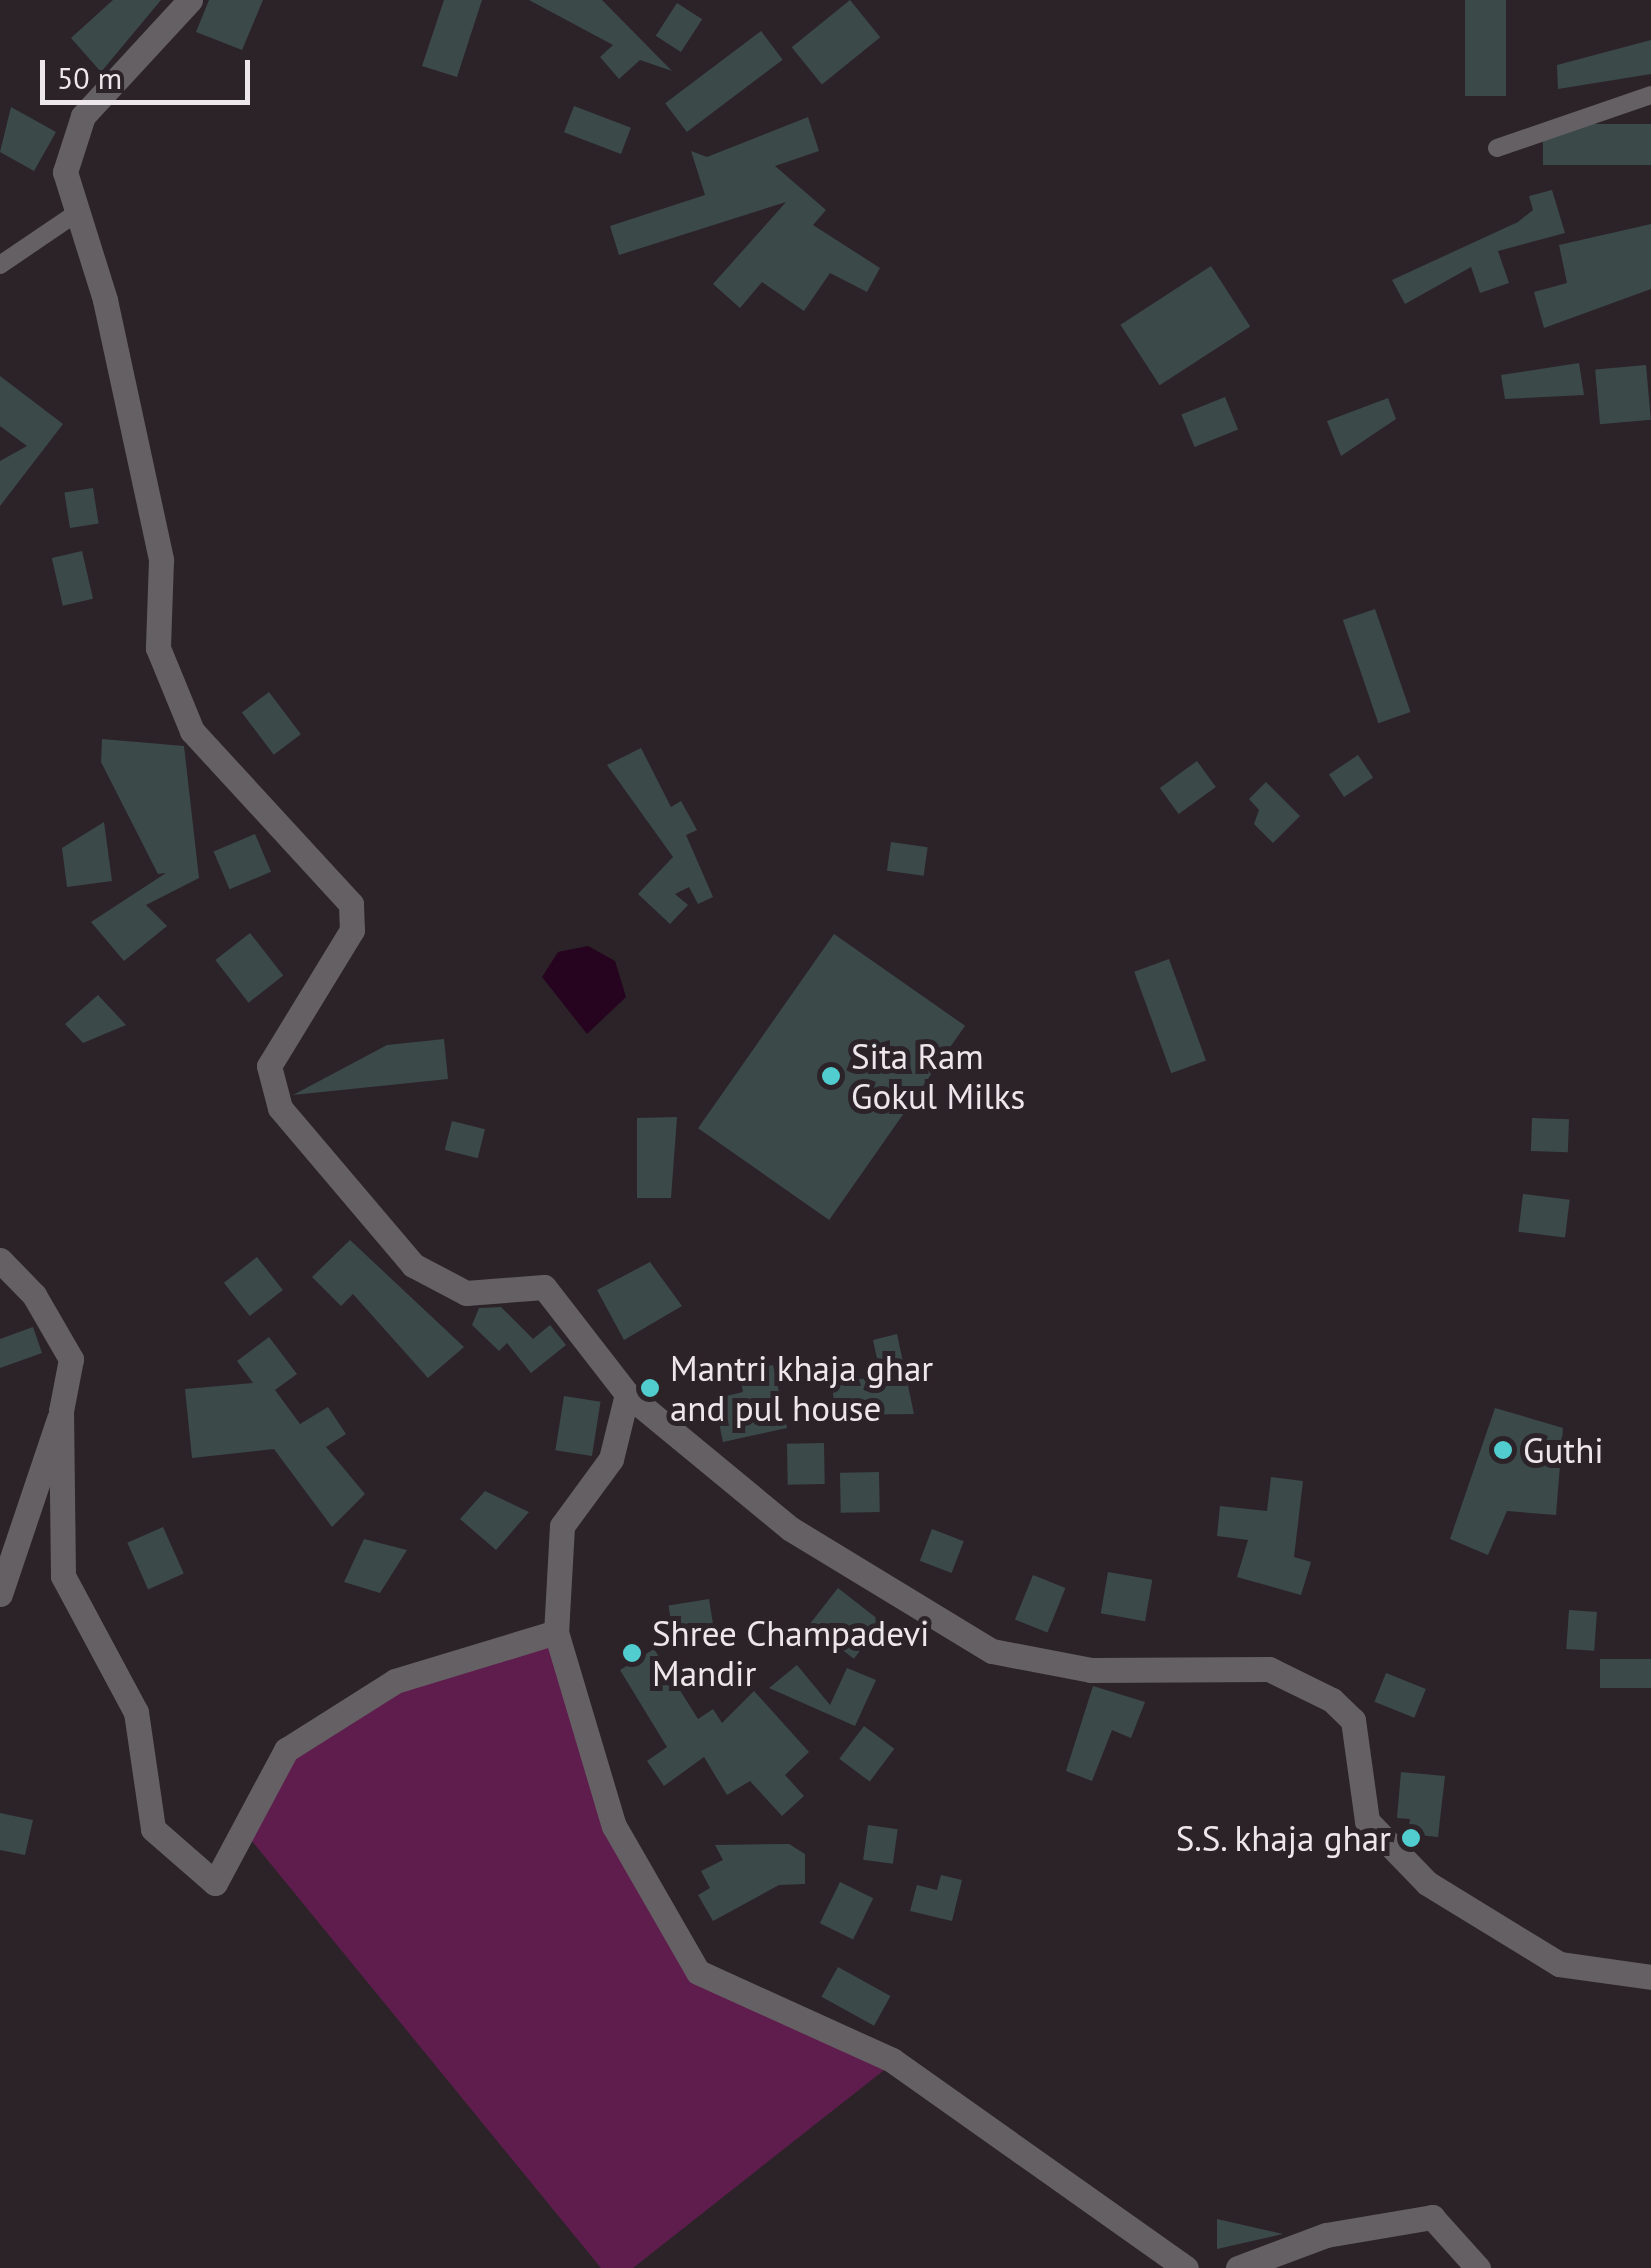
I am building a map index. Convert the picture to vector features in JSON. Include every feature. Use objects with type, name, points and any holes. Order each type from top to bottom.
[{"type":"street","points":[[190,0],[83,116],[64,172],[72,216],[106,300],[161,560],[164,664],[192,731],[352,904],[352,930],[269,1066],[280,1108],[413,1265],[466,1293],[544,1287],[626,1394],[791,1529],[992,1651],[1092,1670],[1269,1669],[1332,1700],[1353,1720],[1367,1821],[1427,1883],[1559,1964],[1651,1977]]},
{"type":"street","points":[[0,1260],[34,1294],[71,1359],[61,1411],[0,1594]]},
{"type":"street","points":[[626,1394],[612,1459],[562,1526],[556,1632],[614,1826],[698,1972],[892,2060],[1186,2268]]},
{"type":"street","points":[[61,1411],[63,1576],[136,1712],[153,1830],[215,1883],[286,1750],[395,1681],[556,1632]]},
{"type":"street","points":[[1238,2268],[1326,2235],[1432,2217],[1478,2268]]},
{"type":"lane","points":[[1498,148],[1651,96]]},
{"type":"lane","points":[[0,265],[72,216]]},
{"type":"shaded area","points":[[588,946],[615,961],[626,997],[587,1034],[542,977],[558,952]]},
{"type":"shaded area","points":[[556,1632],[614,1826],[686,1975],[888,2067],[633,2268],[601,2268],[243,1830],[296,1758],[398,1694]]},
{"type":"building","points":[[113,0],[161,0],[101,72],[71,38]]},
{"type":"building","points":[[209,0],[263,0],[242,50],[196,32]]},
{"type":"building","points":[[444,0],[482,0],[457,77],[422,66]]},
{"type":"building","points":[[529,0],[602,0],[672,71],[640,60],[619,79],[600,57],[613,45]]},
{"type":"building","points":[[850,0],[880,37],[822,85],[792,47]]},
{"type":"building","points":[[1465,0],[1506,0],[1506,96],[1465,96]]},
{"type":"building","points":[[677,3],[702,19],[681,52],[656,36]]},
{"type":"building","points":[[761,31],[783,60],[687,132],[665,103]]},
{"type":"building","points":[[1651,40],[1651,74],[1558,89],[1557,65]]},
{"type":"building","points":[[574,106],[631,128],[621,154],[564,132]]},
{"type":"building","points":[[11,107],[56,132],[34,171],[0,152]]},
{"type":"building","points":[[808,117],[819,151],[775,166],[826,210],[813,225],[880,268],[867,292],[830,273],[804,311],[762,282],[740,308],[713,284],[786,202],[619,255],[610,226],[705,195],[691,151],[707,157]]},
{"type":"building","points":[[1543,124],[1651,124],[1651,165],[1543,165]]},
{"type":"building","points":[[1552,190],[1565,233],[1498,251],[1509,283],[1480,293],[1471,267],[1405,304],[1392,280],[1518,222],[1533,210],[1529,196]]},
{"type":"building","points":[[1651,224],[1651,289],[1544,328],[1534,292],[1567,283],[1559,245]]},
{"type":"building","points":[[1211,266],[1250,326],[1160,385],[1120,325]]},
{"type":"building","points":[[1579,363],[1584,395],[1505,399],[1501,375]]},
{"type":"building","points":[[1646,365],[1651,420],[1600,424],[1595,369]]},
{"type":"building","points":[[0,376],[63,424],[0,506],[0,461],[27,446],[0,426]]},
{"type":"building","points":[[1225,397],[1238,429],[1195,447],[1181,415]]},
{"type":"building","points":[[1388,398],[1396,419],[1341,456],[1327,421]]},
{"type":"building","points":[[93,488],[99,524],[70,528],[64,493]]},
{"type":"building","points":[[82,551],[93,599],[63,606],[52,558]]},
{"type":"building","points":[[1375,609],[1410,712],[1378,723],[1343,620]]},
{"type":"building","points":[[269,692],[301,734],[274,755],[242,712]]},
{"type":"building","points":[[102,739],[184,746],[199,878],[146,905],[167,926],[124,961],[91,922],[166,873],[158,874],[101,762]]},
{"type":"building","points":[[641,748],[671,807],[681,801],[697,830],[686,835],[713,897],[698,904],[689,887],[675,894],[688,905],[670,924],[638,894],[673,857],[607,765]]},
{"type":"building","points":[[1358,755],[1373,777],[1344,797],[1329,775]]},
{"type":"building","points":[[1197,761],[1216,787],[1179,814],[1160,788]]},
{"type":"building","points":[[1266,782],[1300,816],[1273,843],[1254,824],[1259,810],[1249,799]]},
{"type":"building","points":[[104,822],[112,881],[67,887],[62,848]]},
{"type":"building","points":[[255,834],[271,872],[230,889],[214,852]]},
{"type":"building","points":[[891,842],[928,847],[924,876],[887,871]]},
{"type":"building","points":[[250,933],[283,976],[249,1003],[215,960]]},
{"type":"building","name":"Sita Ram Gokul Milks","points":[[834,934],[965,1026],[829,1220],[698,1128]]},
{"type":"building","points":[[1169,959],[1206,1060],[1171,1073],[1134,972]]},
{"type":"building","points":[[98,995],[126,1025],[83,1043],[65,1024]]},
{"type":"building","points":[[444,1039],[448,1079],[293,1095],[387,1045]]},
{"type":"building","points":[[677,1117],[671,1198],[637,1198],[637,1118]]},
{"type":"building","points":[[1532,1118],[1569,1119],[1568,1152],[1531,1151]]},
{"type":"building","points":[[452,1121],[485,1129],[478,1158],[445,1150]]},
{"type":"building","points":[[1523,1194],[1570,1200],[1565,1237],[1518,1232]]},
{"type":"building","points":[[350,1240],[464,1347],[428,1378],[353,1294],[341,1306],[312,1277]]},
{"type":"building","points":[[257,1257],[283,1290],[250,1316],[224,1283]]},
{"type":"building","points":[[650,1262],[682,1306],[624,1340],[597,1290]]},
{"type":"building","points":[[501,1307],[533,1339],[550,1325],[566,1345],[531,1373],[507,1343],[499,1351],[472,1325],[479,1308]]},
{"type":"building","points":[[33,1327],[42,1353],[0,1368],[0,1339]]},
{"type":"building","points":[[897,1334],[914,1414],[835,1415],[832,1382],[881,1377],[873,1340]]},
{"type":"building","points":[[269,1337],[297,1374],[275,1390],[300,1424],[328,1407],[346,1434],[326,1447],[365,1494],[332,1527],[274,1449],[192,1458],[185,1389],[253,1383],[237,1361]]},
{"type":"building","points":[[773,1365],[787,1428],[723,1442],[714,1399],[743,1392],[739,1372]]},
{"type":"building","points":[[564,1396],[601,1402],[592,1456],[555,1450]]},
{"type":"building","points":[[1495,1408],[1563,1428],[1556,1515],[1507,1511],[1488,1555],[1450,1539]]},
{"type":"building","points":[[824,1443],[825,1484],[788,1485],[787,1444]]},
{"type":"building","points":[[879,1472],[880,1512],[841,1513],[840,1473]]},
{"type":"building","points":[[1271,1477],[1303,1481],[1294,1557],[1311,1562],[1301,1595],[1237,1577],[1248,1540],[1217,1536],[1220,1506],[1267,1511]]},
{"type":"building","points":[[485,1491],[529,1512],[496,1550],[460,1519]]},
{"type":"building","points":[[163,1527],[184,1574],[148,1589],[127,1543]]},
{"type":"building","points":[[932,1529],[964,1541],[952,1573],[920,1561]]},
{"type":"building","points":[[364,1539],[407,1550],[380,1593],[344,1582]]},
{"type":"building","points":[[1108,1572],[1152,1580],[1145,1621],[1101,1613]]},
{"type":"building","points":[[1033,1575],[1065,1588],[1047,1633],[1015,1620]]},
{"type":"building","points":[[838,1588],[882,1622],[854,1659],[810,1624]]},
{"type":"building","points":[[709,1599],[713,1624],[672,1630],[669,1605]]},
{"type":"building","points":[[1569,1610],[1597,1612],[1594,1651],[1566,1649]]},
{"type":"building","points":[[654,1649],[698,1719],[713,1709],[722,1723],[754,1691],[809,1752],[785,1775],[804,1796],[782,1816],[750,1781],[727,1795],[704,1757],[664,1786],[647,1761],[667,1747],[620,1670]]},
{"type":"building","points":[[1600,1659],[1651,1659],[1651,1688],[1600,1688]]},
{"type":"building","points":[[797,1665],[830,1705],[847,1668],[876,1680],[855,1726],[769,1688]]},
{"type":"building","points":[[1386,1673],[1426,1689],[1414,1718],[1374,1702]]},
{"type":"building","points":[[1093,1686],[1145,1702],[1131,1738],[1112,1730],[1092,1781],[1066,1771]]},
{"type":"building","points":[[864,1726],[894,1749],[870,1782],[839,1759]]},
{"type":"building","points":[[1401,1772],[1445,1776],[1438,1837],[1408,1834],[1410,1819],[1397,1818]]},
{"type":"building","points":[[0,1813],[33,1820],[25,1855],[0,1850]]},
{"type":"building","points":[[868,1825],[898,1829],[893,1864],[863,1860]]},
{"type":"building","points":[[789,1844],[805,1854],[805,1884],[779,1885],[713,1921],[698,1895],[710,1888],[701,1871],[723,1860],[715,1845]]},
{"type":"building","points":[[941,1875],[962,1880],[952,1921],[910,1911],[917,1885],[937,1890]]},
{"type":"building","points":[[840,1882],[873,1898],[853,1940],[820,1923]]},
{"type":"building","points":[[838,1967],[890,1996],[874,2026],[822,1997]]},
{"type":"building","points":[[1217,2219],[1283,2234],[1217,2249]]},
{"type":"place","name":"Sita Ram Gokul Milks","points":[[831,1076]]},
{"type":"place","name":"Mantri khaja ghar and pul house","points":[[650,1388]]},
{"type":"place","name":"Guthi","points":[[1503,1450]]},
{"type":"place","name":"Shree Champadevi Mandir","points":[[632,1653]]},
{"type":"place","name":"S.S. khaja ghar","points":[[1411,1838]]}]
